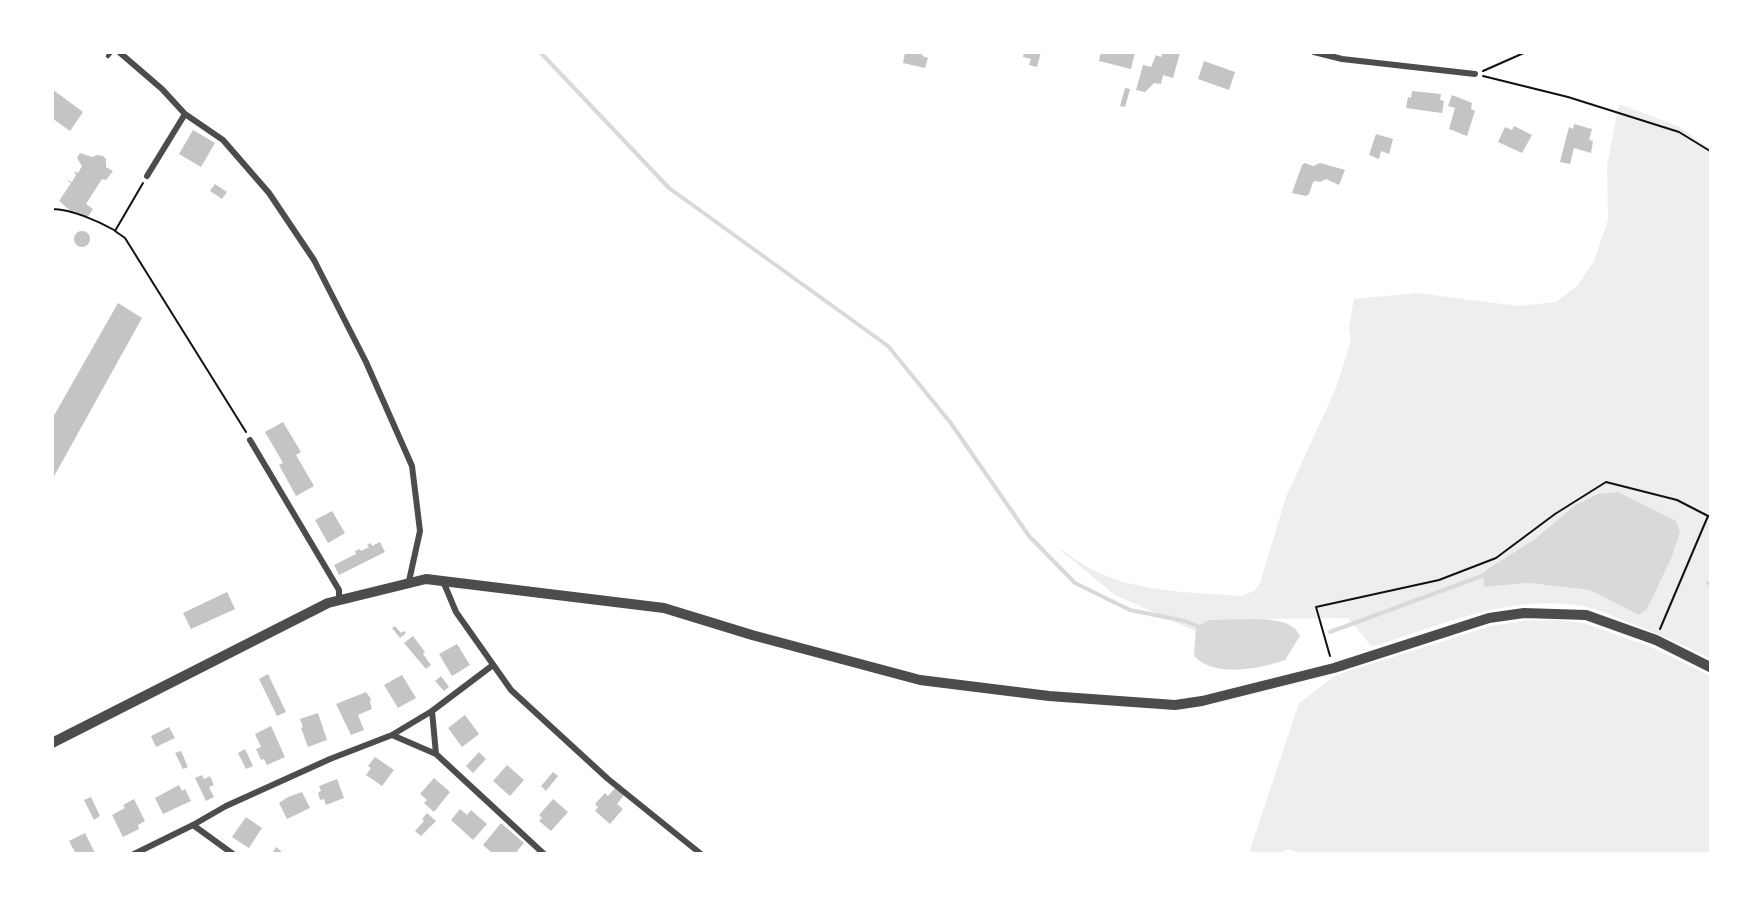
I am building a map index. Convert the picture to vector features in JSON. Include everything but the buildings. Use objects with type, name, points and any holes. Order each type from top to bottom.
[{"type":"street","points":[[119,52],[162,89],[185,114],[224,140],[269,193],[314,260],[366,362],[412,466],[420,531],[409,581]]},
{"type":"street","points":[[1314,52],[1342,59],[1475,74]]},
{"type":"street","points":[[147,176],[185,114]]},
{"type":"street","points":[[250,440],[339,590],[339,599]]},
{"type":"street","points":[[52,743],[328,603],[409,581],[426,579],[664,609],[920,680],[1049,696],[1175,705],[1202,701],[1334,668],[1489,618],[1524,612],[1586,615],[1656,640],[1710,667]]},
{"type":"street","points":[[443,580],[456,612],[511,690],[608,779],[701,854]]},
{"type":"street","points":[[134,854],[226,806],[319,764],[392,735],[432,711],[493,665]]},
{"type":"street","points":[[432,711],[436,754]]},
{"type":"street","points":[[392,735],[436,754],[544,854]]},
{"type":"street","points":[[193,825],[233,854]]},
{"type":"path","points":[[1475,74],[1526,52]]},
{"type":"path","points":[[1475,74],[1568,97],[1679,132],[1710,151]]},
{"type":"path","points":[[115,231],[147,176]]},
{"type":"path","points":[[52,209],[65,209],[72,214],[101,222],[125,238],[250,440]]},
{"type":"path","points":[[1334,668],[1316,607],[1439,580],[1496,558],[1555,514],[1606,482],[1677,500],[1709,516],[1656,640]]},
{"type":"shaded area","points":[[1619,104],[1680,127],[1710,149],[1710,658],[1599,610],[1559,604],[1505,607],[1478,613],[1372,647],[1348,618],[1257,619],[1196,627],[1195,631],[1115,595],[1055,546],[1095,571],[1130,584],[1166,590],[1241,596],[1254,591],[1260,583],[1286,497],[1336,388],[1351,341],[1349,328],[1354,299],[1416,293],[1518,306],[1556,302],[1577,286],[1594,261],[1608,220],[1607,165]],"holes":[[[1574,506],[1671,559],[1647,609],[1639,615],[1590,590],[1528,583],[1484,587],[1483,574],[1486,570],[1535,539]]]},
{"type":"shaded area","points":[[1618,492],[1676,521],[1680,532],[1671,559],[1647,609],[1639,615],[1590,590],[1528,583],[1484,587],[1483,574],[1486,570],[1535,539],[1574,506],[1598,494]]},
{"type":"shaded area","points":[[1257,619],[1282,622],[1297,631],[1300,636],[1285,660],[1238,670],[1213,667],[1194,656],[1196,627],[1209,620]]},
{"type":"shaded area","points":[[1553,620],[1584,623],[1653,648],[1710,676],[1710,853],[1302,854],[1289,849],[1281,853],[1249,853],[1299,703],[1336,675],[1491,626]]},
{"type":"waterway","points":[[540,52],[669,188],[888,346],[950,422],[1029,536],[1075,583],[1130,610],[1185,621],[1200,627]]},
{"type":"waterway","points":[[1330,632],[1487,574]]}]
